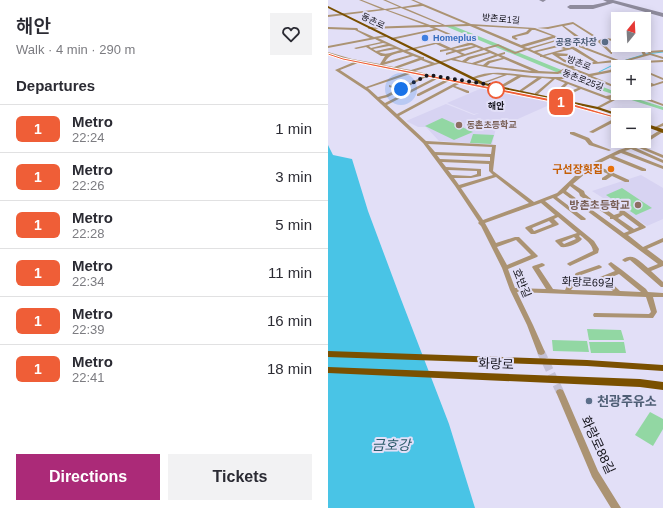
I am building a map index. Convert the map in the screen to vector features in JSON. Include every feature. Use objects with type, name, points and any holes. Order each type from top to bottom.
[{"type":"main road","name":"동촌로","points":[[328,7],[368,28],[483,83],[564,100],[611,112]]},
{"type":"main road","points":[[651,126],[662,131]]},
{"type":"main road","name":"화랑로","points":[[328,354],[525,361],[663,368]]},
{"type":"main road","name":"화랑로","points":[[328,370],[640,383],[663,386]]},
{"type":"street","points":[[360,0],[436,29],[538,72]]},
{"type":"street","points":[[384,0],[445,26]]},
{"type":"street","points":[[412,0],[469,25]]},
{"type":"street","points":[[328,16],[424,5]]},
{"type":"street","points":[[533,29],[548,28],[573,23],[596,37],[590,38]]},
{"type":"street","points":[[568,24],[590,38],[598,41],[610,53]]},
{"type":"street","name":"방촌로","points":[[346,29],[469,25],[611,85]]},
{"type":"street","name":"방촌로1길","points":[[469,25],[533,29],[615,60]]},
{"type":"street","name":"방촌로1길","points":[[562,25],[580,38],[568,41]]},
{"type":"street","points":[[557,26],[569,36]]},
{"type":"street","points":[[586,27],[611,40]]},
{"type":"street","points":[[328,28],[346,29]]},
{"type":"street","name":"방촌로1길","points":[[548,28],[559,35],[563,40]]},
{"type":"street","points":[[336,29],[346,29]]},
{"type":"street","points":[[357,29],[401,51],[423,58],[434,64]]},
{"type":"street","points":[[392,39],[436,29]]},
{"type":"street","name":"방촌로1길","points":[[516,39],[513,37],[527,33],[533,29]]},
{"type":"street","points":[[328,48],[385,36]]},
{"type":"street","points":[[509,50],[531,44],[551,36],[598,63]]},
{"type":"street","points":[[366,46],[382,55],[388,55],[411,48],[457,38]]},
{"type":"street","points":[[554,54],[567,49],[607,39]]},
{"type":"street","name":"방촌로","points":[[483,49],[498,45],[515,52],[559,40]]},
{"type":"street","points":[[573,43],[584,40]]},
{"type":"street","points":[[444,46],[464,41]]},
{"type":"street","points":[[356,48],[383,42]]},
{"type":"street","points":[[437,42],[465,55]]},
{"type":"street","points":[[441,51],[470,44]]},
{"type":"street","points":[[371,49],[388,45]]},
{"type":"street","points":[[447,54],[476,46]]},
{"type":"street","name":"방촌로","points":[[533,52],[558,46],[567,49]]},
{"type":"street","points":[[376,52],[395,48]]},
{"type":"street","points":[[366,88],[440,62],[483,49]]},
{"type":"street","points":[[626,60],[644,54],[663,51]]},
{"type":"street","points":[[462,62],[490,52]]},
{"type":"street","points":[[328,53],[359,61],[382,64],[394,68],[462,81],[483,83],[507,74]]},
{"type":"street","points":[[471,53],[485,58]]},
{"type":"street","points":[[473,64],[485,58],[504,53]]},
{"type":"street","points":[[554,54],[568,63],[577,63],[582,66]]},
{"type":"street","points":[[541,56],[569,54]]},
{"type":"street","points":[[644,54],[650,54],[663,61]]},
{"type":"street","points":[[382,64],[388,55]]},
{"type":"street","points":[[382,64],[412,55]]},
{"type":"street","points":[[394,68],[423,58]]},
{"type":"street","points":[[484,66],[488,62],[506,58]]},
{"type":"street","points":[[491,67],[506,58]]},
{"type":"street","points":[[450,59],[491,67],[538,72],[560,72],[576,78]]},
{"type":"street","name":"호반길","points":[[359,61],[337,70],[366,88],[398,115],[425,142],[439,160],[481,223],[494,246],[541,352]]},
{"type":"street","points":[[651,62],[663,61]]},
{"type":"street","points":[[560,72],[570,68],[611,62]]},
{"type":"street","points":[[501,68],[518,64]]},
{"type":"street","points":[[473,78],[493,73],[520,76],[576,78],[597,75],[610,71]]},
{"type":"street","points":[[399,81],[413,72]]},
{"type":"street","points":[[651,74],[663,80]]},
{"type":"street","points":[[378,98],[387,96],[428,75]]},
{"type":"street","points":[[597,75],[611,81]]},
{"type":"street","points":[[501,87],[520,76]]},
{"type":"street","points":[[385,105],[438,77]]},
{"type":"street","points":[[521,91],[541,77]]},
{"type":"street","points":[[536,94],[555,78]]},
{"type":"street","name":"동촌로25길","points":[[555,78],[613,100],[598,108]]},
{"type":"street","points":[[418,95],[450,79]]},
{"type":"street","points":[[651,86],[663,80]]},
{"type":"street","points":[[398,115],[462,81]]},
{"type":"street","points":[[552,98],[567,83]]},
{"type":"street","points":[[651,84],[663,89]]},
{"type":"street","points":[[390,86],[411,92]]},
{"type":"street","points":[[452,86],[468,92]]},
{"type":"street","points":[[564,100],[574,90],[580,88]]},
{"type":"street","name":"동촌로25길","points":[[605,98],[611,97]]},
{"type":"street","points":[[650,100],[662,104]]},
{"type":"street","points":[[591,132],[611,122]]},
{"type":"street","points":[[656,128],[663,124]]},
{"type":"street","points":[[651,138],[662,131]]},
{"type":"street","points":[[572,134],[587,139],[591,144],[609,150]]},
{"type":"street","points":[[425,142],[494,146],[491,171],[532,203]]},
{"type":"street","points":[[481,223],[563,191],[578,176],[593,165],[621,150],[632,148],[663,162]]},
{"type":"street","points":[[643,148],[663,157]]},
{"type":"street","points":[[621,150],[663,168]]},
{"type":"street","points":[[433,153],[493,156]]},
{"type":"street","points":[[610,156],[644,170]]},
{"type":"street","points":[[439,160],[492,163]]},
{"type":"street","points":[[638,167],[647,162]]},
{"type":"street","points":[[593,165],[628,181]]},
{"type":"street","points":[[444,168],[479,170],[479,175],[471,177],[450,176]]},
{"type":"street","points":[[604,179],[612,174]]},
{"type":"street","points":[[458,188],[497,175]]},
{"type":"street","points":[[570,184],[582,192],[582,195],[633,231]]},
{"type":"street","points":[[563,191],[605,220],[663,264]]},
{"type":"street","points":[[553,196],[583,219]]},
{"type":"street","points":[[541,200],[592,242],[596,250],[596,252],[570,264]]},
{"type":"street","points":[[587,208],[605,201],[643,227],[624,235]]},
{"type":"street","points":[[605,220],[624,213]]},
{"type":"street","points":[[550,219],[560,216]]},
{"type":"street","points":[[575,235],[581,233]]},
{"type":"street","points":[[494,246],[517,238],[535,256],[505,268]]},
{"type":"street","points":[[642,249],[663,240]]},
{"type":"street","points":[[625,260],[631,258],[663,285]]},
{"type":"street","points":[[596,315],[651,316],[654,312],[648,294],[612,264]]},
{"type":"street","points":[[647,271],[663,264]]},
{"type":"street","points":[[542,265],[535,267],[551,291]]},
{"type":"street","points":[[567,291],[570,286],[580,282],[578,274],[600,267]]},
{"type":"street","points":[[617,293],[602,278],[620,271]]},
{"type":"street","name":"화랑로69길","points":[[513,290],[663,295]]},
{"type":"street","points":[[625,316],[627,324]]},
{"type":"street","name":"화랑로88길","points":[[560,392],[595,474],[616,508]]},
{"type":"shaded area","points":[[482,88],[556,102],[496,128],[492,145],[439,141],[426,127],[418,127],[406,121],[446,104],[474,115],[479,113],[474,114],[447,103]]},
{"type":"shaded area","name":"방촌초등학교","points":[[641,175],[663,188],[663,219],[647,226],[592,191]]},
{"type":"green space","points":[[451,25],[611,90],[611,93],[597,89],[445,26]]},
{"type":"green space","points":[[632,100],[640,100],[663,107],[663,110]]},
{"type":"green space","points":[[442,118],[473,132],[454,140],[425,126]]},
{"type":"green space","points":[[473,134],[494,135],[491,144],[470,143]]},
{"type":"green space","points":[[622,188],[652,208],[636,215],[606,195]]},
{"type":"green space","points":[[587,329],[621,330],[624,340],[589,340]]},
{"type":"green space","points":[[552,340],[587,341],[589,352],[553,351]]},
{"type":"green space","points":[[589,342],[624,342],[626,353],[591,353]]},
{"type":"green space","points":[[650,412],[663,419],[663,429],[653,446],[635,435]]},
{"type":"water","name":"금호강","points":[[328,145],[333,155],[352,159],[368,211],[449,424],[475,508],[328,508]]},
{"type":"waterway","points":[[626,60],[646,54],[663,52]]},
{"type":"waterway","points":[[599,72],[611,66]]},
{"type":"taxiway","points":[[606,0],[611,1]]},
{"type":"taxiway","points":[[570,7],[593,7],[611,1]]},
{"type":"taxiway","points":[[611,1],[663,15]]},
{"type":"tunnel","points":[[541,352],[560,392]]},
{"type":"metro line","name":"1","points":[[328,55],[567,103],[611,116]]},
{"type":"place","name":"Homeplus","points":[[425,38]]},
{"type":"place","name":"공용주차장","points":[[605,42]]},
{"type":"place","name":"해안","points":[[496,90]]},
{"type":"place","name":"동촌초등학교","points":[[459,125]]},
{"type":"place","name":"구선장횟집","points":[[611,169]]},
{"type":"place","name":"방촌초등학교","points":[[638,205]]},
{"type":"place","name":"천광주유소","points":[[589,401]]},
{"type":"route","points":[[401,89],[428,75],[492,85],[496,90]]}]
